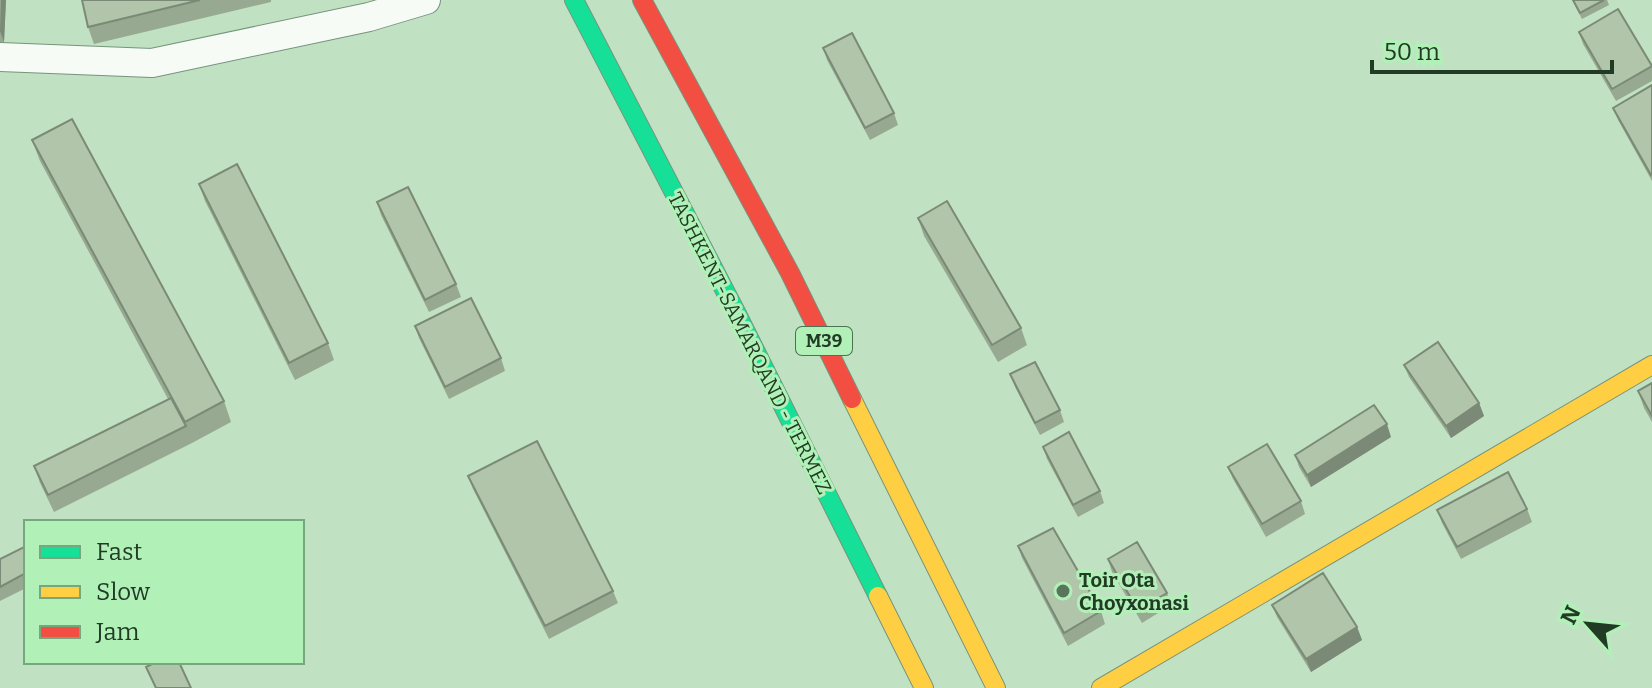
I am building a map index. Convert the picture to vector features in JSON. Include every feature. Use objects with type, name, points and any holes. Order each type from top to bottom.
[{"type":"main road","name":"TASHKENT-SAMARQAND - TERMEZ","points":[[574,0],[730,300],[924,688]]},
{"type":"main road","name":"M39","points":[[642,0],[790,273],[996,688]]},
{"type":"main road","points":[[1101,688],[1652,365]]},
{"type":"street","points":[[0,57],[152,63],[369,17],[426,0]]},
{"type":"building","points":[[82,0],[200,0],[88,27]]},
{"type":"building","points":[[1573,0],[1604,0],[1580,13]]},
{"type":"building","points":[[1618,9],[1652,66],[1612,89],[1579,32]]},
{"type":"building","points":[[852,33],[894,113],[865,128],[823,48]]},
{"type":"building","points":[[1652,85],[1652,174],[1651,175],[1613,108]]},
{"type":"building","points":[[72,119],[224,401],[185,422],[32,140]]},
{"type":"building","points":[[237,164],[328,343],[289,363],[199,184]]},
{"type":"building","points":[[408,187],[456,284],[425,300],[377,202]]},
{"type":"building","points":[[947,201],[1021,328],[992,345],[918,218]]},
{"type":"building","points":[[471,298],[501,358],[445,387],[415,326]]},
{"type":"building","points":[[1438,342],[1479,403],[1446,426],[1404,365]]},
{"type":"building","points":[[1035,362],[1060,410],[1035,423],[1010,374]]},
{"type":"building","points":[[1652,383],[1652,416],[1638,391]]},
{"type":"building","points":[[171,398],[186,426],[48,495],[34,466]]},
{"type":"building","points":[[1374,405],[1387,424],[1307,475],[1295,455]]},
{"type":"building","points":[[1069,432],[1100,491],[1073,505],[1043,447]]},
{"type":"building","points":[[537,441],[613,591],[545,626],[468,476]]},
{"type":"building","points":[[1267,444],[1301,501],[1262,524],[1228,467]]},
{"type":"building","points":[[1508,472],[1527,509],[1457,547],[1437,510]]},
{"type":"building","name":"Toir Ota Choyxonasi","points":[[1053,528],[1101,611],[1064,633],[1018,546]]},
{"type":"building","points":[[1137,542],[1167,593],[1138,610],[1108,559]]},
{"type":"building","points":[[24,547],[24,574],[0,587],[0,559]]},
{"type":"building","points":[[1323,573],[1357,627],[1306,659],[1272,605]]},
{"type":"building","points":[[152,664],[180,664],[191,688],[156,688],[146,667]]},
{"type":"traffic: fast","points":[[574,0],[737,314],[878,596]]},
{"type":"traffic: slow","points":[[1101,688],[1652,365]]},
{"type":"traffic: slow","points":[[852,399],[996,688]]},
{"type":"traffic: slow","points":[[878,596],[924,688]]},
{"type":"traffic: jam","points":[[642,0],[790,273],[852,399]]},
{"type":"place","name":"Toir Ota Choyxonasi","points":[[1063,591]]}]
